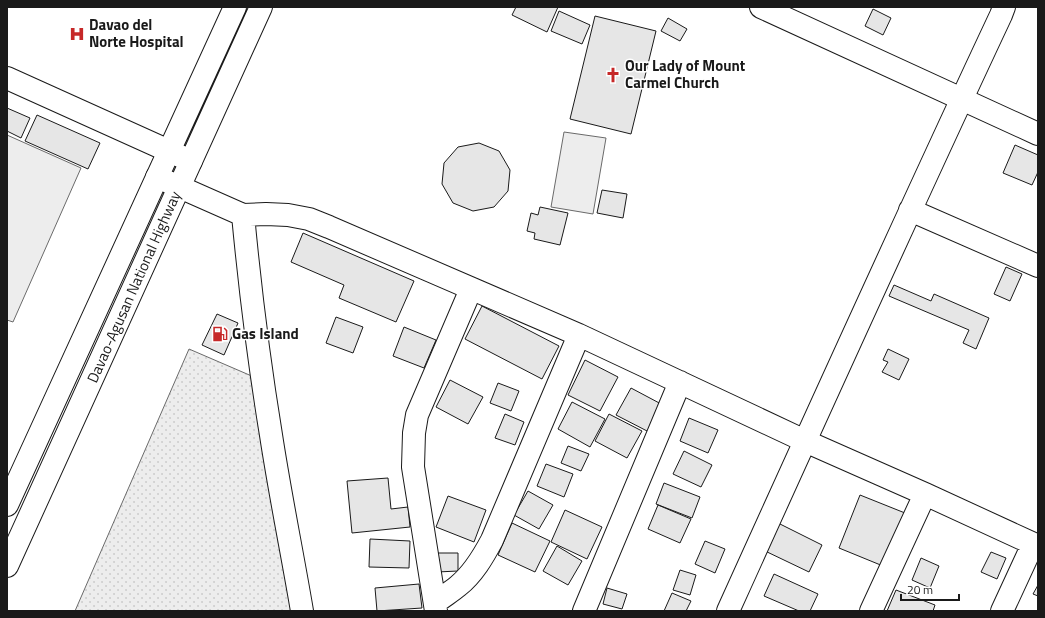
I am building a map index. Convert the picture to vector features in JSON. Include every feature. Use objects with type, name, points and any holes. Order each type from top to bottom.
[{"type":"main road","name":"Davao-Agusan National Highway","points":[[7,505],[235,7]]},
{"type":"main road","name":"Davao-Agusan National Highway","points":[[7,566],[261,7]]},
{"type":"main road","points":[[761,7],[1038,134]]},
{"type":"main road","points":[[728,611],[1004,7]]},
{"type":"main road","points":[[7,78],[191,161]]},
{"type":"main road","points":[[157,177],[243,215],[288,215],[309,219],[579,336],[805,441],[1035,545],[1002,611]]},
{"type":"main road","points":[[910,210],[1038,266]]},
{"type":"main road","points":[[243,215],[259,355],[271,435],[302,611]]},
{"type":"main road","points":[[435,607],[413,468],[414,433],[417,415],[471,289]]},
{"type":"main road","points":[[435,607],[471,573],[483,557],[492,540],[579,336]]},
{"type":"main road","points":[[584,611],[680,382]]},
{"type":"main road","points":[[30,455],[53,465]]},
{"type":"main road","points":[[871,611],[925,494]]},
{"type":"shaded area","points":[[564,132],[606,138],[593,214],[551,207]]},
{"type":"shaded area","points":[[7,135],[81,168],[13,322],[7,320]]},
{"type":"shaded area","points":[[189,349],[254,377],[291,611],[75,611]]},
{"type":"building","points":[[516,7],[558,7],[547,32],[512,15]]},
{"type":"building","points":[[873,9],[891,18],[883,35],[865,26]]},
{"type":"building","points":[[559,11],[590,25],[582,44],[551,31]]},
{"type":"building","name":"Our Lady of Mount Carmel Church","points":[[595,16],[656,31],[631,134],[570,119]]},
{"type":"building","points":[[668,18],[687,29],[680,41],[661,31]]},
{"type":"building","points":[[7,108],[30,118],[21,138],[7,131]]},
{"type":"building","points":[[37,115],[100,143],[88,169],[25,141]]},
{"type":"building","points":[[479,143],[499,151],[510,170],[508,191],[494,207],[473,211],[453,203],[442,184],[444,163],[458,147]]},
{"type":"building","points":[[1015,145],[1038,155],[1038,172],[1032,185],[1003,173]]},
{"type":"building","points":[[602,190],[627,194],[623,218],[597,213]]},
{"type":"building","points":[[540,207],[568,213],[560,245],[534,239],[535,233],[527,231],[531,213],[538,215]]},
{"type":"building","points":[[303,233],[414,281],[396,322],[339,298],[344,285],[291,262]]},
{"type":"building","points":[[1006,267],[1022,274],[1010,301],[994,294]]},
{"type":"building","points":[[894,285],[931,301],[934,294],[989,318],[976,349],[963,343],[969,330],[889,296]]},
{"type":"building","points":[[482,306],[559,346],[542,379],[465,339]]},
{"type":"building","name":"Gas Island","points":[[217,314],[238,323],[224,355],[202,345]]},
{"type":"building","points":[[336,317],[363,327],[353,353],[326,343]]},
{"type":"building","points":[[404,327],[436,340],[424,368],[393,356]]},
{"type":"building","points":[[888,349],[909,359],[899,380],[882,372],[888,362],[883,360]]},
{"type":"building","points":[[585,360],[618,377],[600,411],[568,395]]},
{"type":"building","points":[[450,380],[483,397],[468,424],[436,407]]},
{"type":"building","points":[[498,383],[519,391],[511,411],[490,403]]},
{"type":"building","points":[[631,388],[663,405],[649,432],[616,415]]},
{"type":"building","points":[[572,402],[605,419],[590,447],[558,429]]},
{"type":"building","points":[[505,414],[524,422],[515,445],[495,438]]},
{"type":"building","points":[[609,414],[642,431],[627,458],[595,441]]},
{"type":"building","points":[[689,418],[718,430],[708,453],[680,441]]},
{"type":"building","points":[[568,446],[589,454],[581,471],[561,463]]},
{"type":"building","points":[[684,451],[712,465],[701,487],[673,474]]},
{"type":"building","points":[[546,464],[573,474],[564,497],[537,486]]},
{"type":"building","points":[[388,478],[391,509],[408,507],[410,527],[352,533],[347,481]]},
{"type":"building","points":[[664,483],[700,497],[692,518],[656,504]]},
{"type":"building","points":[[528,491],[553,505],[539,529],[514,515]]},
{"type":"building","points":[[860,495],[905,513],[883,566],[839,548]]},
{"type":"building","points":[[448,496],[486,510],[474,542],[436,527]]},
{"type":"building","points":[[658,505],[691,519],[680,543],[648,529]]},
{"type":"building","points":[[565,510],[602,527],[587,559],[551,542]]},
{"type":"building","points":[[776,522],[822,545],[809,572],[763,550]]},
{"type":"building","points":[[512,523],[550,541],[535,572],[498,555]]},
{"type":"building","points":[[370,539],[410,541],[409,568],[369,567]]},
{"type":"building","points":[[705,541],[725,549],[715,573],[695,564]]},
{"type":"building","points":[[557,546],[582,561],[568,585],[543,571]]},
{"type":"building","points":[[991,552],[1006,558],[997,579],[981,572]]},
{"type":"building","points":[[437,553],[458,553],[458,571],[437,572]]},
{"type":"building","points":[[921,558],[939,566],[930,588],[912,580]]},
{"type":"building","points":[[680,570],[696,575],[690,595],[673,590]]},
{"type":"building","points":[[774,574],[818,594],[810,611],[799,611],[764,596]]},
{"type":"building","points":[[419,584],[422,608],[377,611],[375,588]]},
{"type":"building","points":[[1038,585],[1038,596],[1033,594]]},
{"type":"building","points":[[607,588],[627,594],[622,609],[603,604]]},
{"type":"building","points":[[896,590],[935,605],[933,611],[887,611]]},
{"type":"building","points":[[672,593],[691,601],[686,611],[664,611]]},
{"type":"place","name":"Davao del Norte Hospital","points":[[77,34]]},
{"type":"place","name":"Our Lady of Mount Carmel Church","points":[[613,75]]},
{"type":"place","name":"Gas Island","points":[[220,334]]}]
